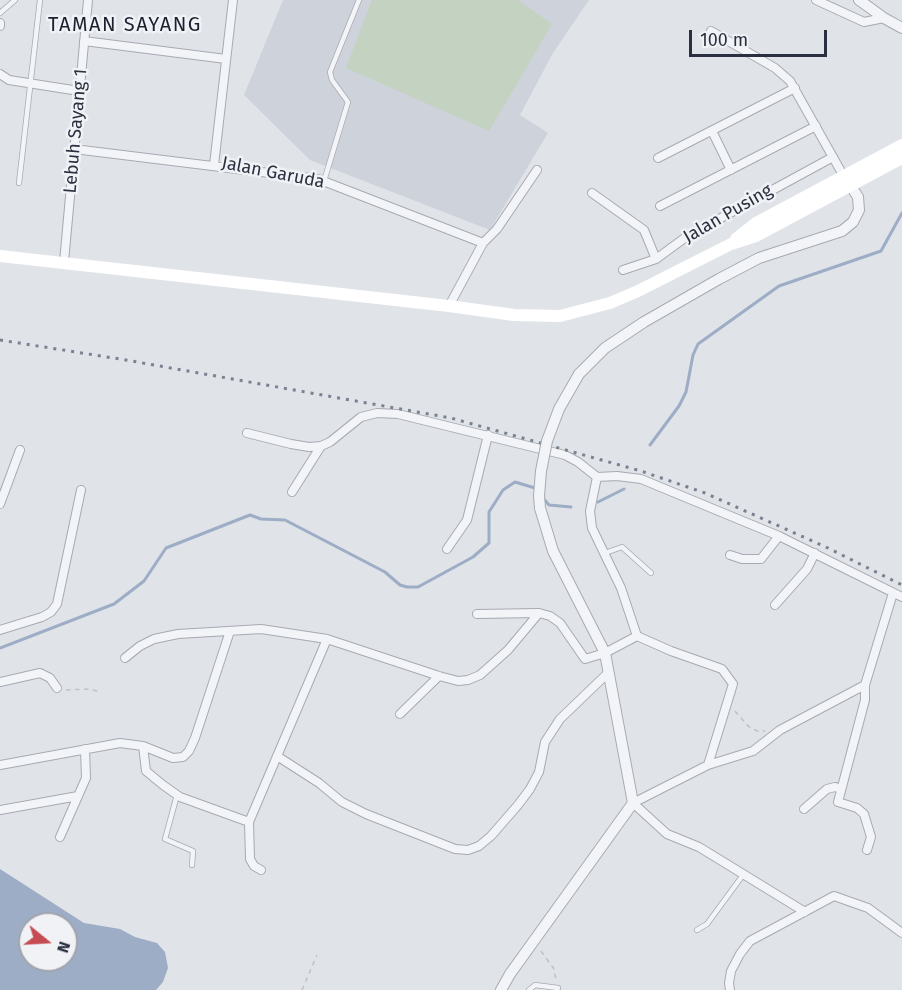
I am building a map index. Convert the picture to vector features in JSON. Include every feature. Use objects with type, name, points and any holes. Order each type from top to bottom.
[{"type":"main road","points":[[730,244],[756,223],[902,145]]},
{"type":"main road","points":[[0,256],[534,317],[560,316],[610,303],[638,291],[730,244],[756,236],[902,158]]},
{"type":"street","name":"Lebuh Sayang 1","points":[[64,262],[87,0]]},
{"type":"street","name":"Jalan Garuda","points":[[233,0],[214,165],[318,179],[483,243]]},
{"type":"street","points":[[816,0],[864,22],[884,18]]},
{"type":"street","points":[[859,0],[884,18],[902,27]]},
{"type":"street","points":[[711,31],[775,68],[790,81],[843,175],[858,197],[859,210],[853,222],[842,231],[759,258],[644,322],[605,348],[579,374],[559,409],[547,441],[541,471],[540,508],[553,551],[605,653],[633,803],[667,834],[699,847],[805,912]]},
{"type":"street","points":[[84,41],[226,59]]},
{"type":"street","points":[[0,74],[9,80],[79,91]]},
{"type":"street","points":[[658,159],[795,88]]},
{"type":"street","points":[[660,206],[816,126]]},
{"type":"street","points":[[712,131],[731,170]]},
{"type":"street","points":[[74,149],[214,165]]},
{"type":"street","name":"Jalan Pusing","points":[[623,270],[656,259],[686,237],[833,157]]},
{"type":"street","points":[[449,306],[483,243],[497,229],[537,170]]},
{"type":"street","points":[[592,194],[644,231],[656,259]]},
{"type":"street","points":[[247,433],[291,444],[321,446],[330,442],[361,417],[377,413],[398,414],[489,435],[565,455],[579,462],[597,477],[617,476],[641,479],[815,553],[898,595],[865,685],[865,700],[838,802],[857,808],[864,814],[871,837],[867,850]]},
{"type":"street","points":[[447,549],[467,520],[489,435]]},
{"type":"street","points":[[292,492],[321,446]]},
{"type":"street","points":[[0,504],[20,450]]},
{"type":"street","points":[[597,477],[590,511],[592,528],[621,588],[637,636],[722,669],[734,684],[708,765]]},
{"type":"street","points":[[0,630],[42,617],[51,612],[57,604],[81,489]]},
{"type":"street","points":[[730,555],[742,559],[761,559],[779,537]]},
{"type":"street","points":[[775,605],[807,569],[815,553]]},
{"type":"street","points":[[477,614],[539,613],[550,616],[560,623],[585,659],[605,653],[637,636]]},
{"type":"street","points":[[125,658],[140,646],[154,639],[178,634],[261,629],[327,639],[458,681],[480,675],[508,650],[539,613]]},
{"type":"street","points":[[0,765],[120,743],[143,746],[173,758],[183,758],[189,751],[209,697],[230,631]]},
{"type":"street","points":[[261,870],[254,866],[250,858],[249,822],[327,639]]},
{"type":"street","points":[[277,756],[319,783],[342,802],[366,814],[455,849],[468,850],[479,846],[491,836],[518,805],[539,772],[546,742],[560,719],[609,672]]},
{"type":"street","points":[[0,682],[40,674],[50,678],[57,688]]},
{"type":"street","points":[[400,714],[439,676]]},
{"type":"street","points":[[501,990],[510,974],[633,803],[708,765],[753,751],[780,730],[865,685]]},
{"type":"street","points":[[143,746],[146,771],[178,795],[249,822]]},
{"type":"street","points":[[60,837],[86,778],[85,749]]},
{"type":"street","points":[[804,809],[826,789],[835,787],[841,789]]},
{"type":"street","points":[[0,810],[78,796]]},
{"type":"street","points":[[730,990],[731,971],[750,941],[830,898],[838,897],[868,908],[902,933]]},
{"type":"lane","points":[[0,13],[15,0]]},
{"type":"lane","points":[[19,183],[40,0]]},
{"type":"lane","points":[[324,181],[348,102],[330,75],[359,0]]},
{"type":"lane","points":[[605,553],[622,547],[651,573]]},
{"type":"lane","points":[[178,795],[165,839],[193,851],[192,865]]},
{"type":"lane","points":[[697,930],[707,924],[743,875]]},
{"type":"lane","points":[[529,990],[536,985],[558,988]]},
{"type":"path","points":[[57,688],[89,689],[101,692]]},
{"type":"path","points":[[731,697],[735,711],[748,726],[757,731],[780,730]]},
{"type":"path","points":[[534,941],[554,969],[558,988]]},
{"type":"path","points":[[302,990],[317,955]]},
{"type":"shaded area","points":[[283,0],[589,0],[553,53],[520,115],[548,133],[490,230],[310,160],[244,95]]},
{"type":"green space","points":[[372,0],[518,0],[552,24],[489,131],[346,68]]},
{"type":"water","points":[[0,869],[67,912],[18,912],[18,972],[78,972],[78,919],[84,923],[120,929],[135,937],[157,943],[165,952],[168,968],[163,982],[156,990],[0,990]]},
{"type":"waterway","points":[[650,445],[679,406],[686,392],[693,355],[698,344],[779,286],[881,251],[902,213]]},
{"type":"waterway","points":[[0,648],[114,604],[144,581],[166,548],[250,515],[261,519],[285,520],[385,572],[400,585],[418,587],[473,557],[489,543],[489,512],[503,490],[515,482],[535,488]]},
{"type":"waterway","points":[[598,502],[624,489]]},
{"type":"waterway","points":[[543,498],[549,505],[571,507]]},
{"type":"railway","points":[[0,340],[451,418],[641,471],[705,493],[828,548],[902,585]]},
{"type":"district","name":"TAMAN SAYANG","points":[[125,25]]}]
